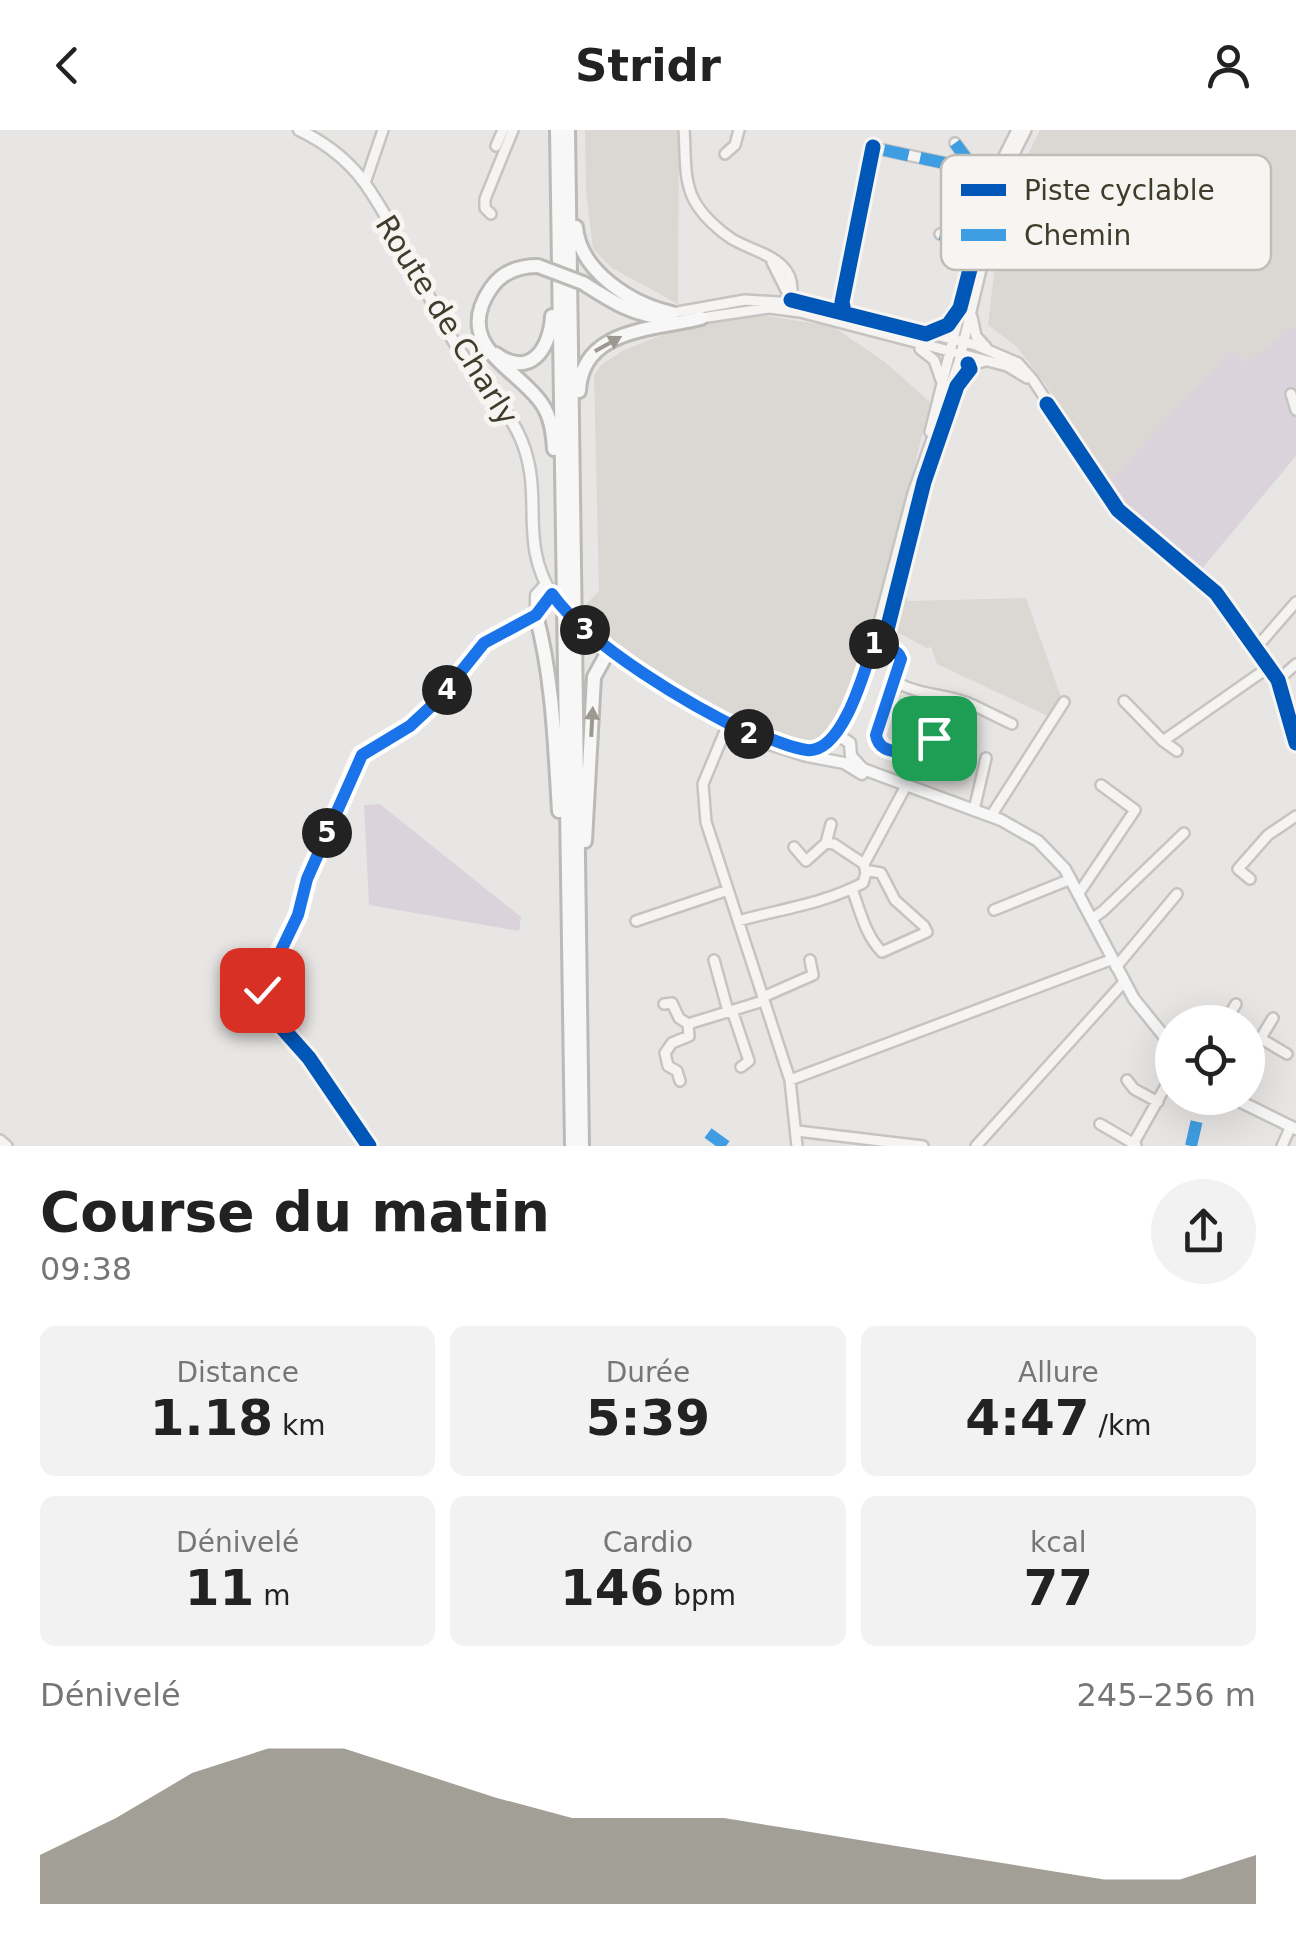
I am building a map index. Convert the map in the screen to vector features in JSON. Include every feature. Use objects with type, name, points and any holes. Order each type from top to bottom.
[{"type":"highway","points":[[558,130],[572,1146]]},
{"type":"highway","points":[[568,130],[582,1146]]},
{"type":"highway","points":[[568,160],[574,170],[577,238],[586,260],[640,302],[669,316]]},
{"type":"highway","points":[[487,345],[497,356],[511,362],[525,362],[543,351],[552,322],[553,257],[558,252]]},
{"type":"highway","points":[[562,514],[557,506],[553,436],[547,414],[534,394],[495,360],[487,345],[480,314],[493,284],[509,272],[538,266],[557,270],[624,308],[701,318]]},
{"type":"highway","points":[[572,469],[578,459],[579,380],[592,352],[613,338],[701,318]]},
{"type":"highway","points":[[536,615],[553,726],[562,890],[568,897]]},
{"type":"highway","points":[[578,880],[584,871],[594,677],[610,648]]},
{"type":"main road","name":"Route de Charly","points":[[299,130],[342,157],[365,183],[456,345],[511,420],[525,449],[531,478],[534,554],[550,592]]},
{"type":"main road","points":[[536,615],[550,592],[588,632],[610,648],[687,702],[750,734],[807,750],[818,750],[830,741],[847,740],[852,747],[847,759],[835,763],[751,738],[750,734]]},
{"type":"main road","points":[[828,758],[830,741]]},
{"type":"main road","points":[[847,759],[861,774],[990,816],[1021,828],[1038,841],[1070,878],[1124,982],[1155,1027]]},
{"type":"main road","points":[[1265,1114],[1293,1128]]},
{"type":"street","points":[[365,183],[384,130]]},
{"type":"street","points":[[496,146],[503,130]]},
{"type":"street","points":[[491,214],[484,200],[514,130]]},
{"type":"street","points":[[669,316],[745,300],[782,307],[791,300],[792,280],[780,262],[733,240],[695,204],[688,188],[684,130]]},
{"type":"street","points":[[725,154],[735,145],[739,130]]},
{"type":"street","points":[[1008,155],[1017,130]]},
{"type":"street","points":[[1012,155],[1026,130]]},
{"type":"street","points":[[954,143],[964,155]]},
{"type":"street","points":[[884,150],[941,163]]},
{"type":"street","points":[[761,251],[781,276],[800,312]]},
{"type":"street","points":[[973,270],[966,290],[966,309],[976,336],[990,356]]},
{"type":"street","points":[[956,347],[976,270]]},
{"type":"street","points":[[768,304],[778,291],[781,276]]},
{"type":"street","points":[[847,740],[848,723],[876,643],[946,386],[966,309],[966,290]]},
{"type":"street","points":[[791,300],[926,334],[956,347]]},
{"type":"street","points":[[701,318],[768,304],[914,342],[990,356],[1017,371],[1042,395],[1118,510],[1204,580],[1256,648],[1278,680],[1296,744]]},
{"type":"street","points":[[826,308],[836,321]]},
{"type":"street","points":[[926,334],[948,325],[966,309]]},
{"type":"street","points":[[899,338],[928,353],[946,386]]},
{"type":"street","points":[[946,386],[965,369],[990,356]]},
{"type":"street","points":[[1291,394],[1296,410]]},
{"type":"street","points":[[1256,648],[1296,602]]},
{"type":"street","points":[[369,1146],[309,1058],[269,1013],[262,997],[263,984],[298,915],[307,879],[362,755],[410,726],[439,699],[484,643],[536,615]]},
{"type":"street","points":[[876,643],[900,655],[896,682],[876,735],[888,750],[904,750],[918,731],[937,738],[958,734],[973,706]]},
{"type":"street","points":[[830,741],[842,724],[876,643]]},
{"type":"street","points":[[1278,680],[1296,664]]},
{"type":"street","points":[[1163,741],[1269,667]]},
{"type":"street","points":[[896,682],[938,699],[954,696],[1012,724]]},
{"type":"street","points":[[1124,701],[1177,751]]},
{"type":"street","points":[[990,816],[1064,702]]},
{"type":"street","points":[[728,724],[704,784],[703,802],[790,1080],[798,1146]]},
{"type":"street","points":[[974,810],[986,758]]},
{"type":"street","points":[[1079,893],[1135,810],[1101,784]]},
{"type":"street","points":[[738,921],[778,909],[793,910],[863,884],[865,869],[906,786]]},
{"type":"street","points":[[1250,878],[1238,869],[1268,835],[1296,816]]},
{"type":"street","points":[[794,847],[806,861],[826,843],[830,824]]},
{"type":"street","points":[[1093,918],[1184,833]]},
{"type":"street","points":[[826,843],[834,844],[865,869],[881,873],[895,900],[927,932],[882,952],[858,910],[852,889]]},
{"type":"street","points":[[994,910],[1070,878]]},
{"type":"street","points":[[636,920],[728,890]]},
{"type":"street","points":[[790,1080],[1114,963],[1177,894]]},
{"type":"street","points":[[714,960],[749,1061],[741,1066]]},
{"type":"street","points":[[664,1004],[672,1003],[678,1018],[688,1024],[763,999],[813,975],[810,960]]},
{"type":"street","points":[[976,1146],[1124,982]]},
{"type":"street","points":[[1265,1030],[1273,1018]]},
{"type":"street","points":[[680,1081],[676,1071],[668,1066],[665,1053],[672,1043],[689,1036],[688,1024]]},
{"type":"street","points":[[1265,1041],[1287,1054]]},
{"type":"street","points":[[1127,1080],[1134,1089],[1155,1100]]},
{"type":"street","points":[[1100,1124],[1135,1145],[1155,1108]]},
{"type":"street","points":[[1282,1146],[1293,1128]]},
{"type":"street","points":[[796,1131],[922,1146]]},
{"type":"street","points":[[0,1140],[7,1146]]},
{"type":"shaded area","points":[[585,130],[679,130],[678,304],[612,268],[593,249],[586,191]]},
{"type":"shaded area","points":[[1040,130],[1296,130],[1296,324],[1245,364],[1232,350],[1107,484],[1046,385],[1017,347],[988,325],[994,270],[1271,270],[1271,155],[1028,155]]},
{"type":"shaded area","points":[[754,314],[832,326],[885,362],[930,402],[870,650],[829,732],[814,744],[756,728],[711,706],[583,620],[583,607],[599,591],[594,375],[622,351],[679,328]]},
{"type":"shaded area","points":[[1296,324],[1296,456],[1200,571],[1136,520],[1107,484],[1232,349],[1246,363]]},
{"type":"shaded area","points":[[901,577],[908,601],[1026,598],[1061,697],[1048,716],[937,664],[931,647],[891,629]]},
{"type":"shaded area","points":[[380,804],[521,917],[519,931],[369,905],[364,805]]},
{"type":"marked path","points":[[955,143],[964,155]]},
{"type":"marked path","points":[[884,150],[941,162]]},
{"type":"marked path","points":[[1191,1146],[1198,1115]]},
{"type":"marked path","points":[[708,1133],[726,1146]]},
{"type":"cycle path","points":[[844,312],[842,302],[873,147]]},
{"type":"cycle path","points":[[791,300],[926,334],[948,325],[960,308],[970,270]]},
{"type":"cycle path","points":[[884,642],[924,482],[957,386],[970,369],[968,364]]},
{"type":"cycle path","points":[[1047,404],[1118,510],[1216,593],[1278,680],[1296,743]]},
{"type":"cycle path","points":[[369,1146],[309,1058],[269,1013],[262,997],[263,985],[298,915],[307,879],[361,755],[410,726],[439,699],[484,643],[536,615]]},
{"type":"route","points":[[262,990],[298,915],[307,879],[362,755],[374,744],[410,726],[439,699],[484,643],[536,615],[552,594],[574,621],[687,702],[750,734],[807,750],[818,750],[837,734],[874,642],[898,653],[901,659],[877,742],[900,752],[914,732],[934,738]]}]
